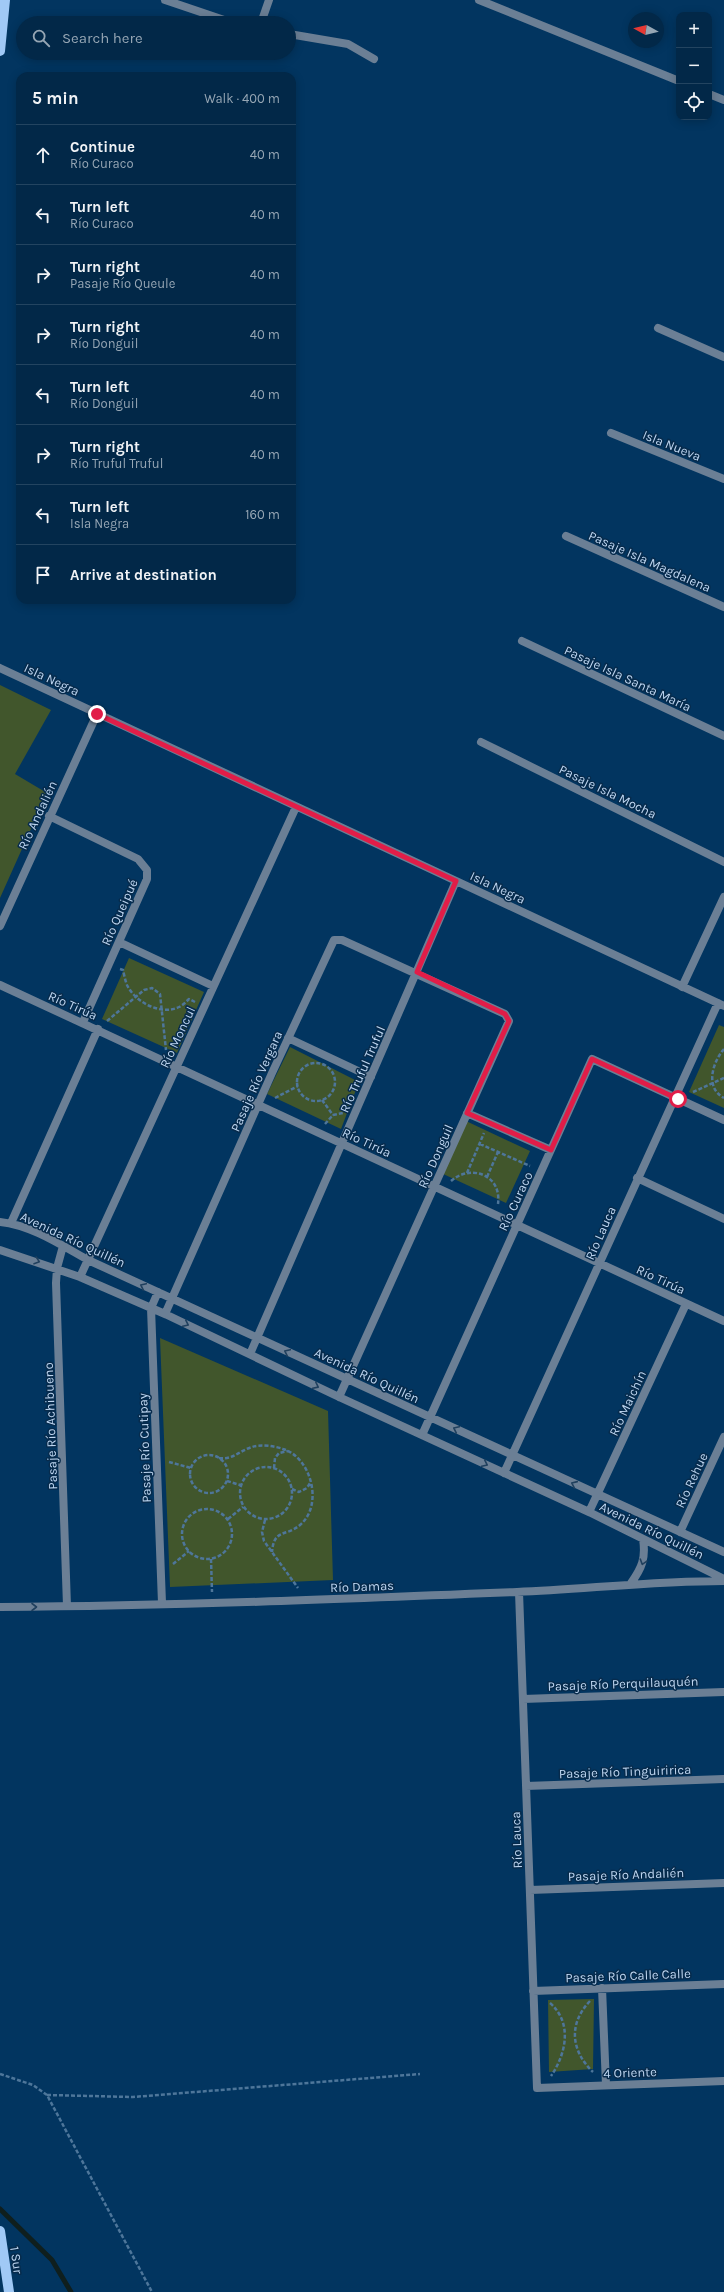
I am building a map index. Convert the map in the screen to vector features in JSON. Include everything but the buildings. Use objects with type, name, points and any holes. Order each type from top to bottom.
[{"type":"main road","points":[[0,51],[5,0]]},
{"type":"main road","name":"1 Sur","points":[[0,2231],[9,2292]]},
{"type":"street","points":[[165,0],[212,16]]},
{"type":"street","points":[[263,16],[269,0]]},
{"type":"street","points":[[479,0],[676,80]]},
{"type":"street","points":[[296,35],[348,44],[374,59]]},
{"type":"street","points":[[712,95],[724,100]]},
{"type":"street","points":[[658,328],[724,357]]},
{"type":"street","name":"Isla Nueva","points":[[611,433],[724,480]]},
{"type":"street","name":"Pasaje Isla Magdalena","points":[[566,536],[724,607]]},
{"type":"street","name":"Pasaje Isla Santa María","points":[[522,641],[724,736]]},
{"type":"street","name":"Isla Negra","points":[[0,668],[721,1005]]},
{"type":"street","name":"Río Andalién","points":[[0,926],[49,816],[97,714]]},
{"type":"street","name":"Pasaje Isla Mocha","points":[[481,742],[724,862]]},
{"type":"street","name":"Río Moncul","points":[[80,1277],[296,806]]},
{"type":"street","name":"Río Queipué","points":[[49,816],[138,859],[147,870],[147,879],[83,1022]]},
{"type":"street","name":"Río Truful Truful","points":[[250,1354],[456,881]]},
{"type":"street","points":[[682,987],[724,897]]},
{"type":"street","name":"Pasaje Río Vergara","points":[[165,1314],[288,1038],[334,940],[342,940],[417,972]]},
{"type":"street","points":[[119,942],[213,986]]},
{"type":"street","name":"Río Donguil","points":[[339,1398],[438,1188],[467,1113],[509,1021],[505,1014],[417,972]]},
{"type":"street","name":"Río Tirúa","points":[[0,985],[83,1022],[724,1321]]},
{"type":"street","name":"Río Lauca","points":[[504,1473],[600,1263],[637,1178],[721,1005]]},
{"type":"street","points":[[11,1223],[98,1029]]},
{"type":"street","points":[[288,1038],[371,1077]]},
{"type":"street","name":"Río Curaco","points":[[422,1435],[592,1059],[676,1098]]},
{"type":"street","points":[[676,1098],[724,1120]]},
{"type":"street","points":[[467,1113],[551,1150]]},
{"type":"street","points":[[637,1178],[724,1218]]},
{"type":"street","name":"Avenida Río Quillén","points":[[0,1222],[11,1223],[33,1231],[88,1260],[724,1552]]},
{"type":"street","name":"Pasaje Río Achibueno","points":[[63,1246],[57,1268],[68,1606]]},
{"type":"street","name":"Avenida Río Quillén","points":[[0,1250],[57,1268],[165,1314],[339,1398],[589,1512],[724,1580]]},
{"type":"street","name":"Pasaje Río Cutipay","points":[[158,1292],[151,1308],[155,1458],[162,1574],[162,1603]]},
{"type":"street","name":"Río Maichín","points":[[589,1512],[686,1304]]},
{"type":"street","name":"Río Rehue","points":[[680,1532],[724,1437]]},
{"type":"street","points":[[631,1584],[643,1566],[646,1552],[643,1539]]},
{"type":"street","name":"Río Damas","points":[[0,1607],[306,1600],[519,1592],[631,1584],[724,1580]]},
{"type":"street","name":"Río Lauca","points":[[519,1592],[537,2088]]},
{"type":"street","name":"Pasaje Río Perquilauquén","points":[[523,1699],[724,1692]]},
{"type":"street","name":"Pasaje Río Tinguiririca","points":[[526,1786],[724,1779]]},
{"type":"street","name":"Pasaje Río Andalién","points":[[530,1890],[724,1883]]},
{"type":"street","name":"Pasaje Río Calle Calle","points":[[533,1991],[724,1984]]},
{"type":"street","points":[[602,1988],[606,2085]]},
{"type":"street","name":"4 Oriente","points":[[537,2088],[724,2081]]},
{"type":"path","points":[[109,965],[123,970],[126,984],[136,997],[150,1006],[162,1009],[179,1007],[189,1000],[204,1006]]},
{"type":"path","points":[[98,1029],[144,990],[152,988],[160,994],[168,1062]]},
{"type":"path","points":[[724,1049],[716,1062],[712,1083],[715,1092],[724,1098]]},
{"type":"path","points":[[313,1063],[326,1066],[334,1075],[334,1087],[327,1097],[322,1100],[316,1101],[305,1097],[298,1086],[299,1074],[307,1065],[313,1063]]},
{"type":"path","points":[[676,1098],[724,1078]]},
{"type":"path","points":[[259,1104],[298,1086]]},
{"type":"path","points":[[322,1100],[333,1115]]},
{"type":"path","points":[[323,1134],[325,1124],[333,1115],[345,1113],[354,1116]]},
{"type":"path","points":[[467,1173],[489,1123]]},
{"type":"path","points":[[480,1144],[542,1171]]},
{"type":"path","points":[[486,1177],[498,1152]]},
{"type":"path","points":[[438,1188],[456,1177],[467,1173],[482,1174],[494,1181],[499,1192],[496,1215]]},
{"type":"path","points":[[219,1458],[227,1468],[227,1481],[220,1490],[214,1493],[203,1493],[193,1485],[190,1474],[191,1468],[199,1458],[206,1455],[219,1458],[234,1457],[254,1446],[267,1446],[288,1451],[299,1458],[307,1468],[312,1491],[310,1511],[300,1525],[277,1536],[273,1543],[272,1552]]},
{"type":"path","points":[[274,1468],[275,1458],[279,1453],[288,1451]]},
{"type":"path","points":[[155,1458],[191,1468]]},
{"type":"path","points":[[258,1468],[274,1468],[288,1478],[292,1489],[290,1503],[286,1511],[279,1517],[265,1520],[252,1516],[243,1507],[239,1494],[240,1485],[244,1477],[258,1468]]},
{"type":"path","points":[[227,1481],[240,1485]]},
{"type":"path","points":[[292,1489],[299,1492],[307,1488],[310,1482]]},
{"type":"path","points":[[228,1519],[243,1507]]},
{"type":"path","points":[[203,1509],[212,1509],[219,1511],[228,1519],[233,1531],[229,1547],[224,1554],[211,1559],[199,1558],[189,1551],[182,1539],[182,1531],[189,1516],[203,1509]]},
{"type":"path","points":[[265,1520],[262,1532],[263,1536],[272,1552],[306,1600]]},
{"type":"path","points":[[162,1574],[189,1551]]},
{"type":"path","points":[[211,1559],[213,1603]]},
{"type":"path","points":[[602,1988],[578,2015],[574,2028],[576,2048],[585,2064],[606,2085]]},
{"type":"path","points":[[533,1991],[552,2004],[558,2011],[564,2024],[565,2036],[559,2063],[550,2077],[537,2088]]},
{"type":"path","points":[[0,2074],[33,2085],[47,2095],[152,2292]]},
{"type":"path","points":[[47,2095],[133,2097],[420,2074]]},
{"type":"green space","points":[[0,685],[51,710],[15,774],[47,793],[0,898]]},
{"type":"green space","points":[[129,958],[204,992],[177,1053],[102,1019]]},
{"type":"green space","points":[[719,1025],[724,1027],[724,1108],[689,1092]]},
{"type":"green space","points":[[290,1047],[359,1082],[341,1129],[267,1094]]},
{"type":"green space","points":[[466,1121],[530,1151],[506,1203],[441,1173]]},
{"type":"green space","points":[[160,1338],[328,1411],[333,1580],[170,1587]]},
{"type":"green space","points":[[594,1999],[593,2069],[549,2072],[548,2000]]},
{"type":"waterway","points":[[0,2209],[52,2260],[71,2292]]},
{"type":"route","points":[[97,714],[456,881],[417,972],[505,1014],[509,1021],[467,1113],[551,1150],[592,1059],[678,1099]]}]
